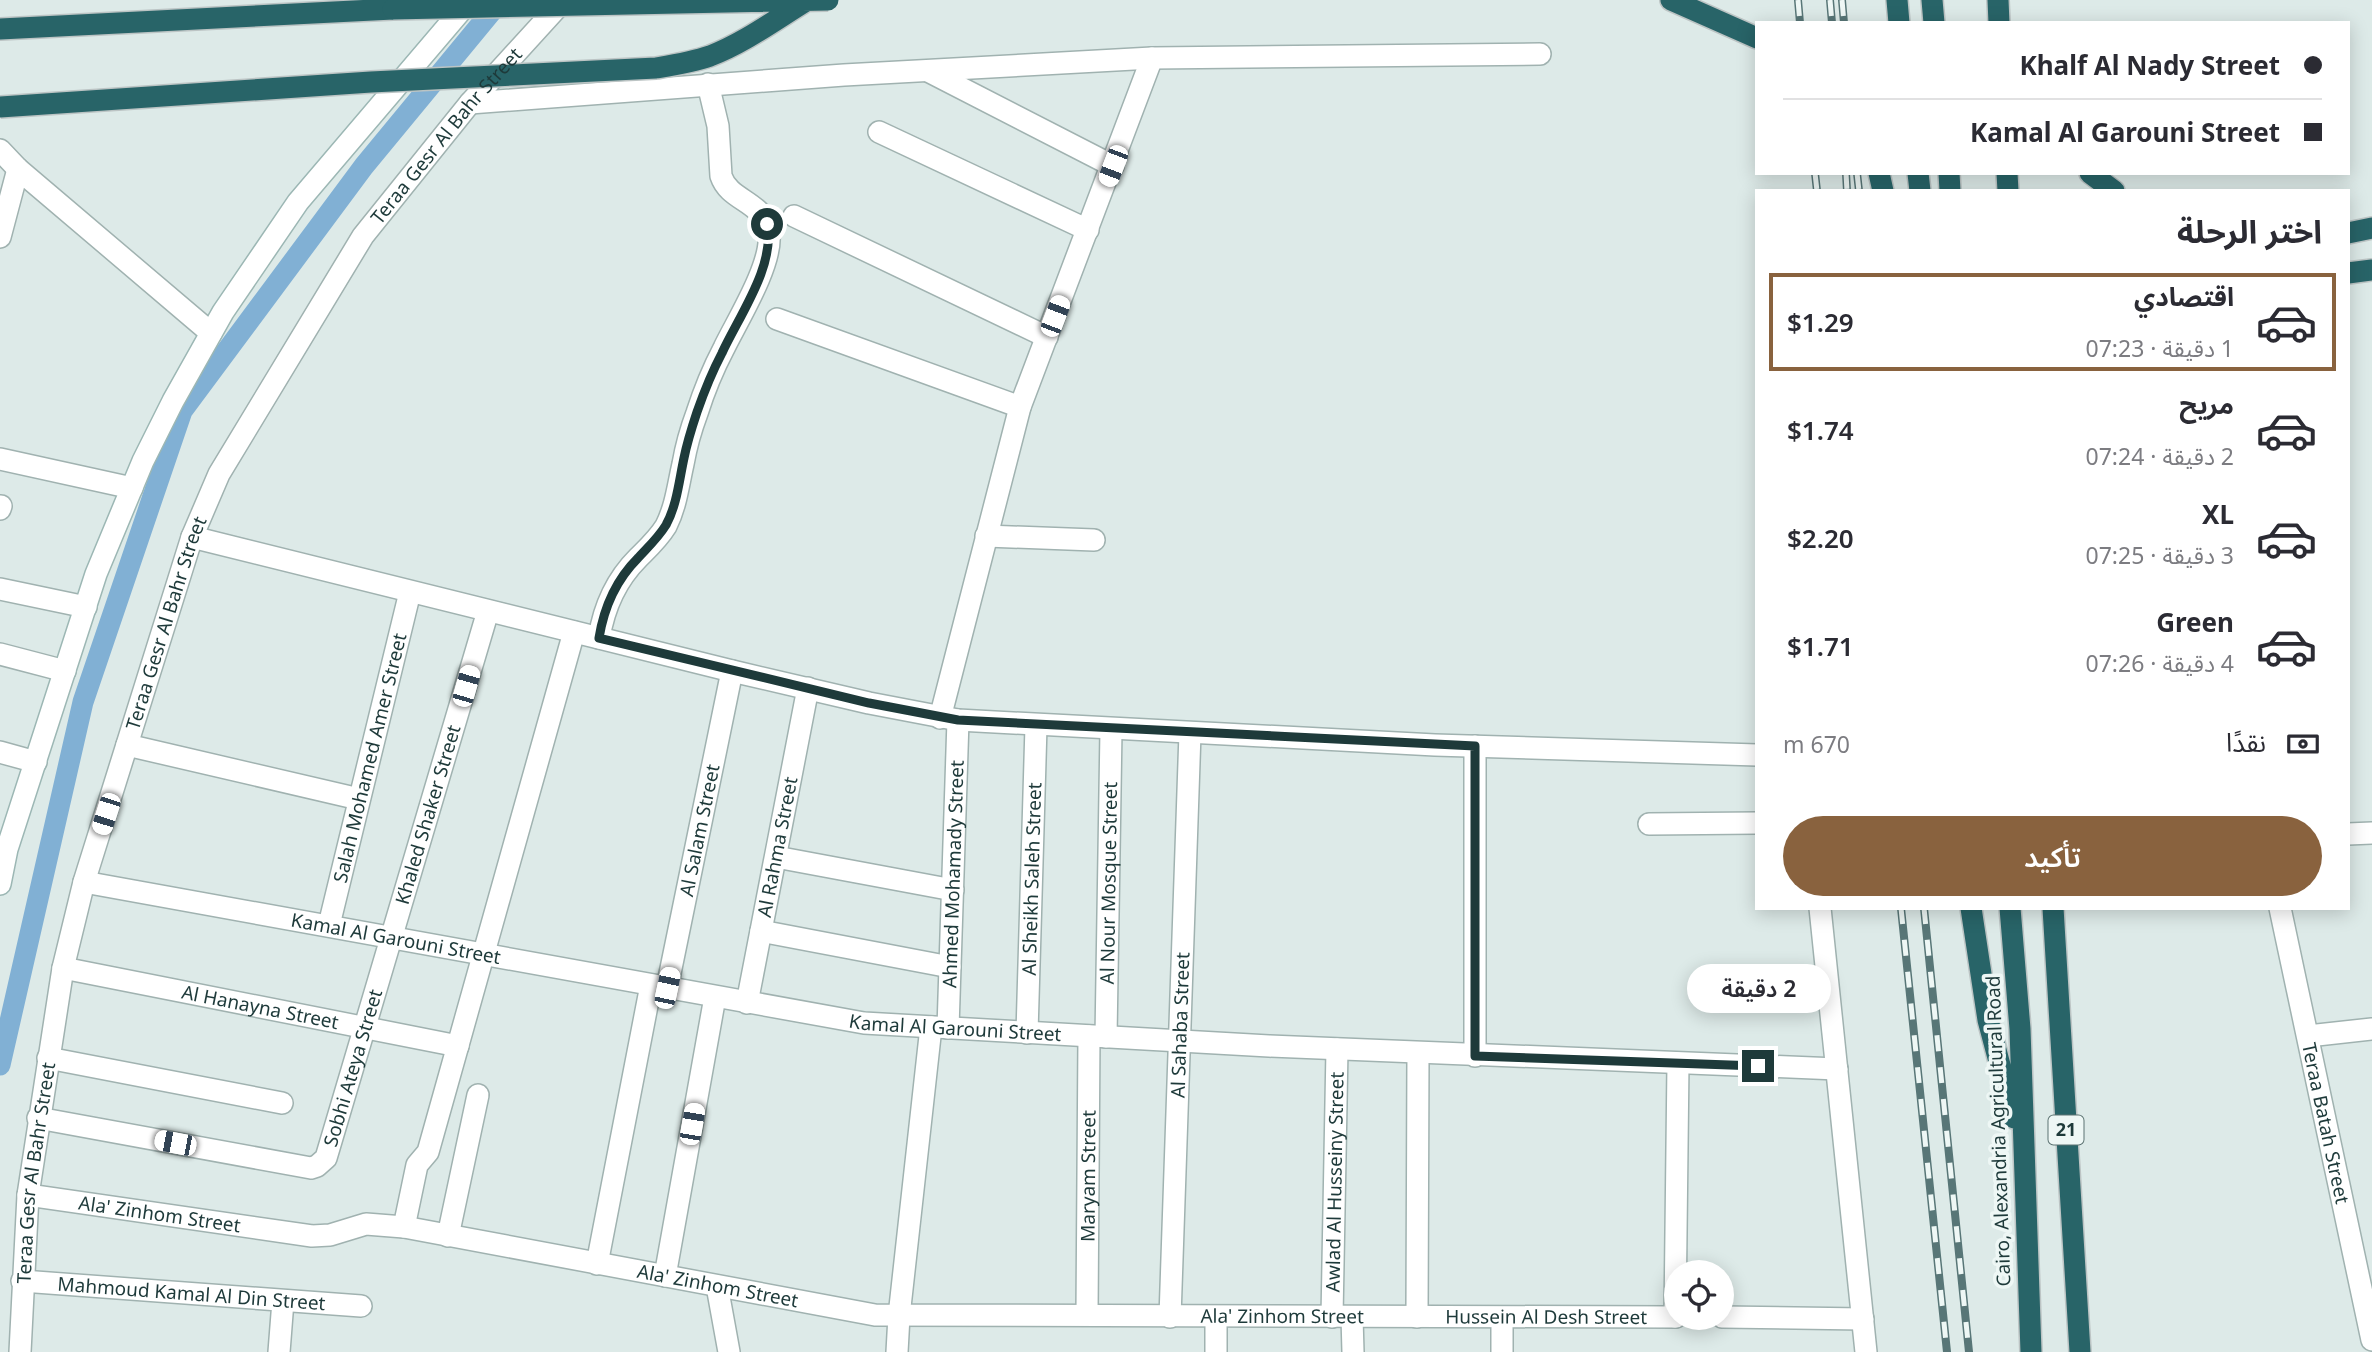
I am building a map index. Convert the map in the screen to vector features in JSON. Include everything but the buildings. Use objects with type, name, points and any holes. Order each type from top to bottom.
[{"type":"highway","points":[[0,29],[393,9],[828,0]]},
{"type":"highway","points":[[1671,0],[1755,37]]},
{"type":"highway","points":[[1897,0],[1899,21]]},
{"type":"highway","points":[[1932,0],[1934,21]]},
{"type":"highway","points":[[0,107],[371,82],[656,68],[711,55],[735,44],[806,1]]},
{"type":"highway","points":[[2093,175],[2111,189]]},
{"type":"highway","points":[[2350,233],[2372,228]]},
{"type":"highway","points":[[2350,273],[2372,270]]},
{"type":"highway","points":[[1971,910],[1988,1020],[2024,1153]]},
{"type":"highway","name":"Cairo, Alexandria Agricultural Road","points":[[2010,910],[2020,1029],[2031,1352]]},
{"type":"highway","name":"21","points":[[2053,910],[2080,1352]]},
{"type":"street","points":[[0,884],[4,848],[36,762],[96,574],[173,401],[211,333],[298,202],[470,0]]},
{"type":"street","name":"Teraa Gesr Al Bahr Street","points":[[20,1352],[28,1195],[63,968],[84,882],[192,537],[219,474],[363,236],[470,103],[564,0]]},
{"type":"street","points":[[470,103],[708,84],[1152,58],[1540,54]]},
{"type":"street","name":"Ahmed Mohamady Street","points":[[897,1352],[899,1315],[950,967],[953,890],[949,719],[986,536],[1020,407],[1152,58]]},
{"type":"street","points":[[928,71],[1113,166]]},
{"type":"street","points":[[599,638],[611,594],[622,575],[657,538],[671,514],[690,435],[704,392],[751,294],[769,246],[769,234],[762,214],[728,190],[721,176],[718,126],[708,84]]},
{"type":"street","points":[[879,132],[1088,230]]},
{"type":"street","points":[[0,150],[18,169],[211,333]]},
{"type":"street","points":[[0,237],[18,169]]},
{"type":"street","points":[[794,216],[1047,337]]},
{"type":"street","points":[[777,319],[1020,407]]},
{"type":"street","points":[[0,459],[132,488]]},
{"type":"street","points":[[986,536],[1094,540]]},
{"type":"street","points":[[192,537],[732,671],[949,719],[1111,730],[1755,755]]},
{"type":"street","points":[[0,589],[86,607]]},
{"type":"street","name":"Salah Mohamed Amer Street","points":[[329,925],[410,592]]},
{"type":"street","name":"Khaled Shaker Street","points":[[392,936],[488,611]]},
{"type":"street","points":[[404,1227],[417,1165],[428,1152],[574,632]]},
{"type":"street","points":[[0,654],[65,671]]},
{"type":"street","name":"Al Salam Street","points":[[597,1264],[732,671]]},
{"type":"street","name":"Al Rahma Street","points":[[747,1003],[808,688]]},
{"type":"street","name":"Al Sheikh Saleh Street","points":[[1027,1033],[1036,726]]},
{"type":"street","name":"Al Nour Mosque Street","points":[[1098,1037],[1111,730]]},
{"type":"street","name":"Al Sahaba Street","points":[[1170,1317],[1190,733]]},
{"type":"street","points":[[127,746],[359,799]]},
{"type":"street","points":[[1475,746],[1475,1056]]},
{"type":"street","points":[[0,752],[36,762]]},
{"type":"street","points":[[1649,824],[1755,823]]},
{"type":"street","points":[[2350,834],[2372,833]]},
{"type":"street","points":[[776,857],[953,890]]},
{"type":"street","name":"Kamal Al Garouni Street","points":[[84,882],[864,1023],[1475,1056],[1837,1069]]},
{"type":"street","points":[[1820,910],[1867,1352]]},
{"type":"street","name":"Teraa Batah Street","points":[[2280,910],[2372,1340]]},
{"type":"street","points":[[761,931],[950,967]]},
{"type":"street","name":"Sobhi Ateya Street","points":[[38,1118],[311,1168],[317,1166],[326,1158],[392,936]]},
{"type":"street","name":"Al Hanayna Street","points":[[63,968],[458,1046]]},
{"type":"street","points":[[665,1276],[715,997]]},
{"type":"street","points":[[2308,1036],[2372,1029]]},
{"type":"street","name":"Maryam Street","points":[[1087,1314],[1098,1037]]},
{"type":"street","name":"Awlad Al Husseiny Street","points":[[1337,1049],[1342,1317],[1353,1352]]},
{"type":"street","points":[[1417,1317],[1418,1052]]},
{"type":"street","points":[[48,1058],[282,1103]]},
{"type":"street","points":[[1676,1260],[1678,1063]]},
{"type":"street","points":[[447,1236],[478,1095]]},
{"type":"street","name":"Ala' Zinhom Street","points":[[28,1195],[312,1236],[366,1224],[404,1227],[875,1315],[1417,1317]]},
{"type":"street","name":"Mahmoud Kamal Al Din Street","points":[[22,1281],[361,1306]]},
{"type":"street","points":[[717,1286],[729,1352]]},
{"type":"street","points":[[279,1352],[284,1301]]},
{"type":"street","points":[[1216,1317],[1216,1352]]},
{"type":"street","name":"Hussein Al Desh Street","points":[[1417,1317],[1664,1317]]},
{"type":"street","points":[[1734,1317],[1863,1319]]},
{"type":"street","points":[[1502,1318],[1503,1352]]},
{"type":"waterway","points":[[0,1065],[83,702],[182,411],[364,166],[501,0]]},
{"type":"railway","points":[[1798,0],[1800,21]]},
{"type":"railway","points":[[1830,0],[1832,21]]},
{"type":"railway","points":[[1842,0],[1844,21]]},
{"type":"railway","points":[[1815,175],[1817,189]]},
{"type":"railway","points":[[1846,175],[1847,189]]},
{"type":"railway","points":[[1857,175],[1859,189]]},
{"type":"railway","points":[[1901,910],[1947,1352]]},
{"type":"railway","points":[[1924,910],[1969,1352]]},
{"type":"route","points":[[767,224],[769,246],[766,256],[743,313],[704,392],[684,456],[671,514],[657,538],[622,575],[611,594],[599,638],[940,718],[1111,730],[1475,746],[1475,1056],[1758,1066]]}]
